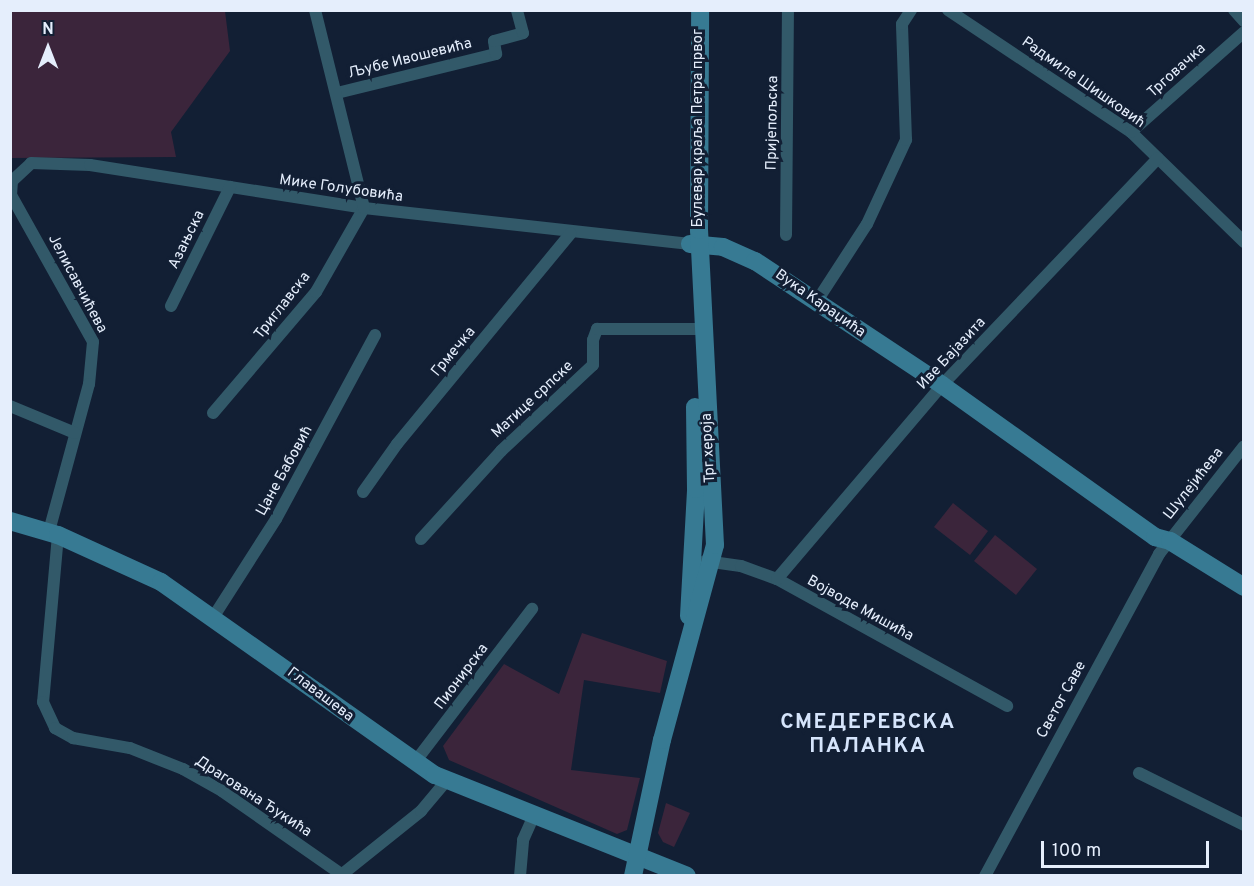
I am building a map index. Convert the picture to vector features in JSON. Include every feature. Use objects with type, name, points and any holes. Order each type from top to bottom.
[{"type":"main road","name":"Булевар краља Петра првог","points":[[690,10],[695,244]]},
{"type":"main road","name":"Булевар краља Петра првог","points":[[695,244],[699,10]]},
{"type":"main road","name":"Вука Караџића","points":[[695,244],[744,255],[815,304],[942,385],[1155,537],[1170,541],[1244,586]]},
{"type":"main road","name":"Трг хероја","points":[[633,876],[687,648],[712,561],[714,536],[695,244]]},
{"type":"main road","name":"Трг хероја","points":[[687,648],[696,489],[699,329]]},
{"type":"main road","name":"Главашева","points":[[10,521],[54,533],[149,576],[214,616],[415,762],[447,780],[535,813],[687,876]]},
{"type":"street","points":[[315,10],[364,208]]},
{"type":"street","name":"Љубе Ивошевића","points":[[337,93],[496,54],[494,41],[523,33],[517,10]]},
{"type":"street","name":"Пријепољска","points":[[786,235],[788,10]]},
{"type":"street","points":[[815,304],[867,224],[906,140],[902,24],[911,10]]},
{"type":"street","name":"Радмиле Шишковић","points":[[948,10],[1131,132],[1244,242]]},
{"type":"street","points":[[1234,10],[1244,21]]},
{"type":"street","name":"Трговачка","points":[[1131,132],[1244,32]]},
{"type":"street","name":"Иве Бајазита","points":[[777,579],[942,385],[1158,158]]},
{"type":"street","name":"Мике Голубовића","points":[[11,195],[12,182],[31,163],[90,165],[364,208],[572,233],[695,244]]},
{"type":"street","name":"Азањска","points":[[171,306],[230,187]]},
{"type":"street","name":"Јелисавчићева","points":[[11,195],[93,342],[89,384],[75,434],[54,533]]},
{"type":"street","name":"Триглавска","points":[[213,413],[316,292],[364,208]]},
{"type":"street","name":"Грмечка","points":[[363,492],[397,444],[572,233]]},
{"type":"street","name":"Матице српске","points":[[421,539],[501,451],[592,365],[592,340],[597,328],[699,329]]},
{"type":"street","name":"Цане Бабовић","points":[[214,616],[281,510],[375,335]]},
{"type":"street","points":[[10,406],[75,434]]},
{"type":"street","name":"Шулејићева","points":[[1170,541],[1244,446]]},
{"type":"street","name":"Драгована Ђукића","points":[[54,533],[43,702],[55,728],[73,738],[130,748],[183,769],[222,791],[342,875]]},
{"type":"street","name":"Светог Саве","points":[[985,876],[1067,719],[1170,541]]},
{"type":"street","name":"Војводе Мишића","points":[[691,562],[712,561],[741,566],[777,579],[1007,706]]},
{"type":"street","name":"Пионирска","points":[[415,762],[532,609]]},
{"type":"street","points":[[1139,773],[1244,825]]},
{"type":"street","points":[[342,875],[422,811],[447,780]]},
{"type":"street","points":[[520,876],[523,840],[535,813]]},
{"type":"shaded area","points":[[11,11],[225,11],[230,51],[171,132],[176,157],[11,158]]},
{"type":"shaded area","points":[[953,503],[988,531],[970,555],[934,527]]},
{"type":"shaded area","points":[[995,535],[1037,569],[1016,595],[974,561]]},
{"type":"shaded area","points":[[582,633],[667,661],[660,693],[584,680],[571,770],[640,778],[627,830],[617,834],[449,760],[443,746],[504,664],[559,694]]},
{"type":"shaded area","points":[[666,803],[690,813],[674,847],[663,842],[658,833]]},
{"type":"district","name":"СМЕДЕРЕВСКА ПАЛАНКА","points":[[868,735]]}]
